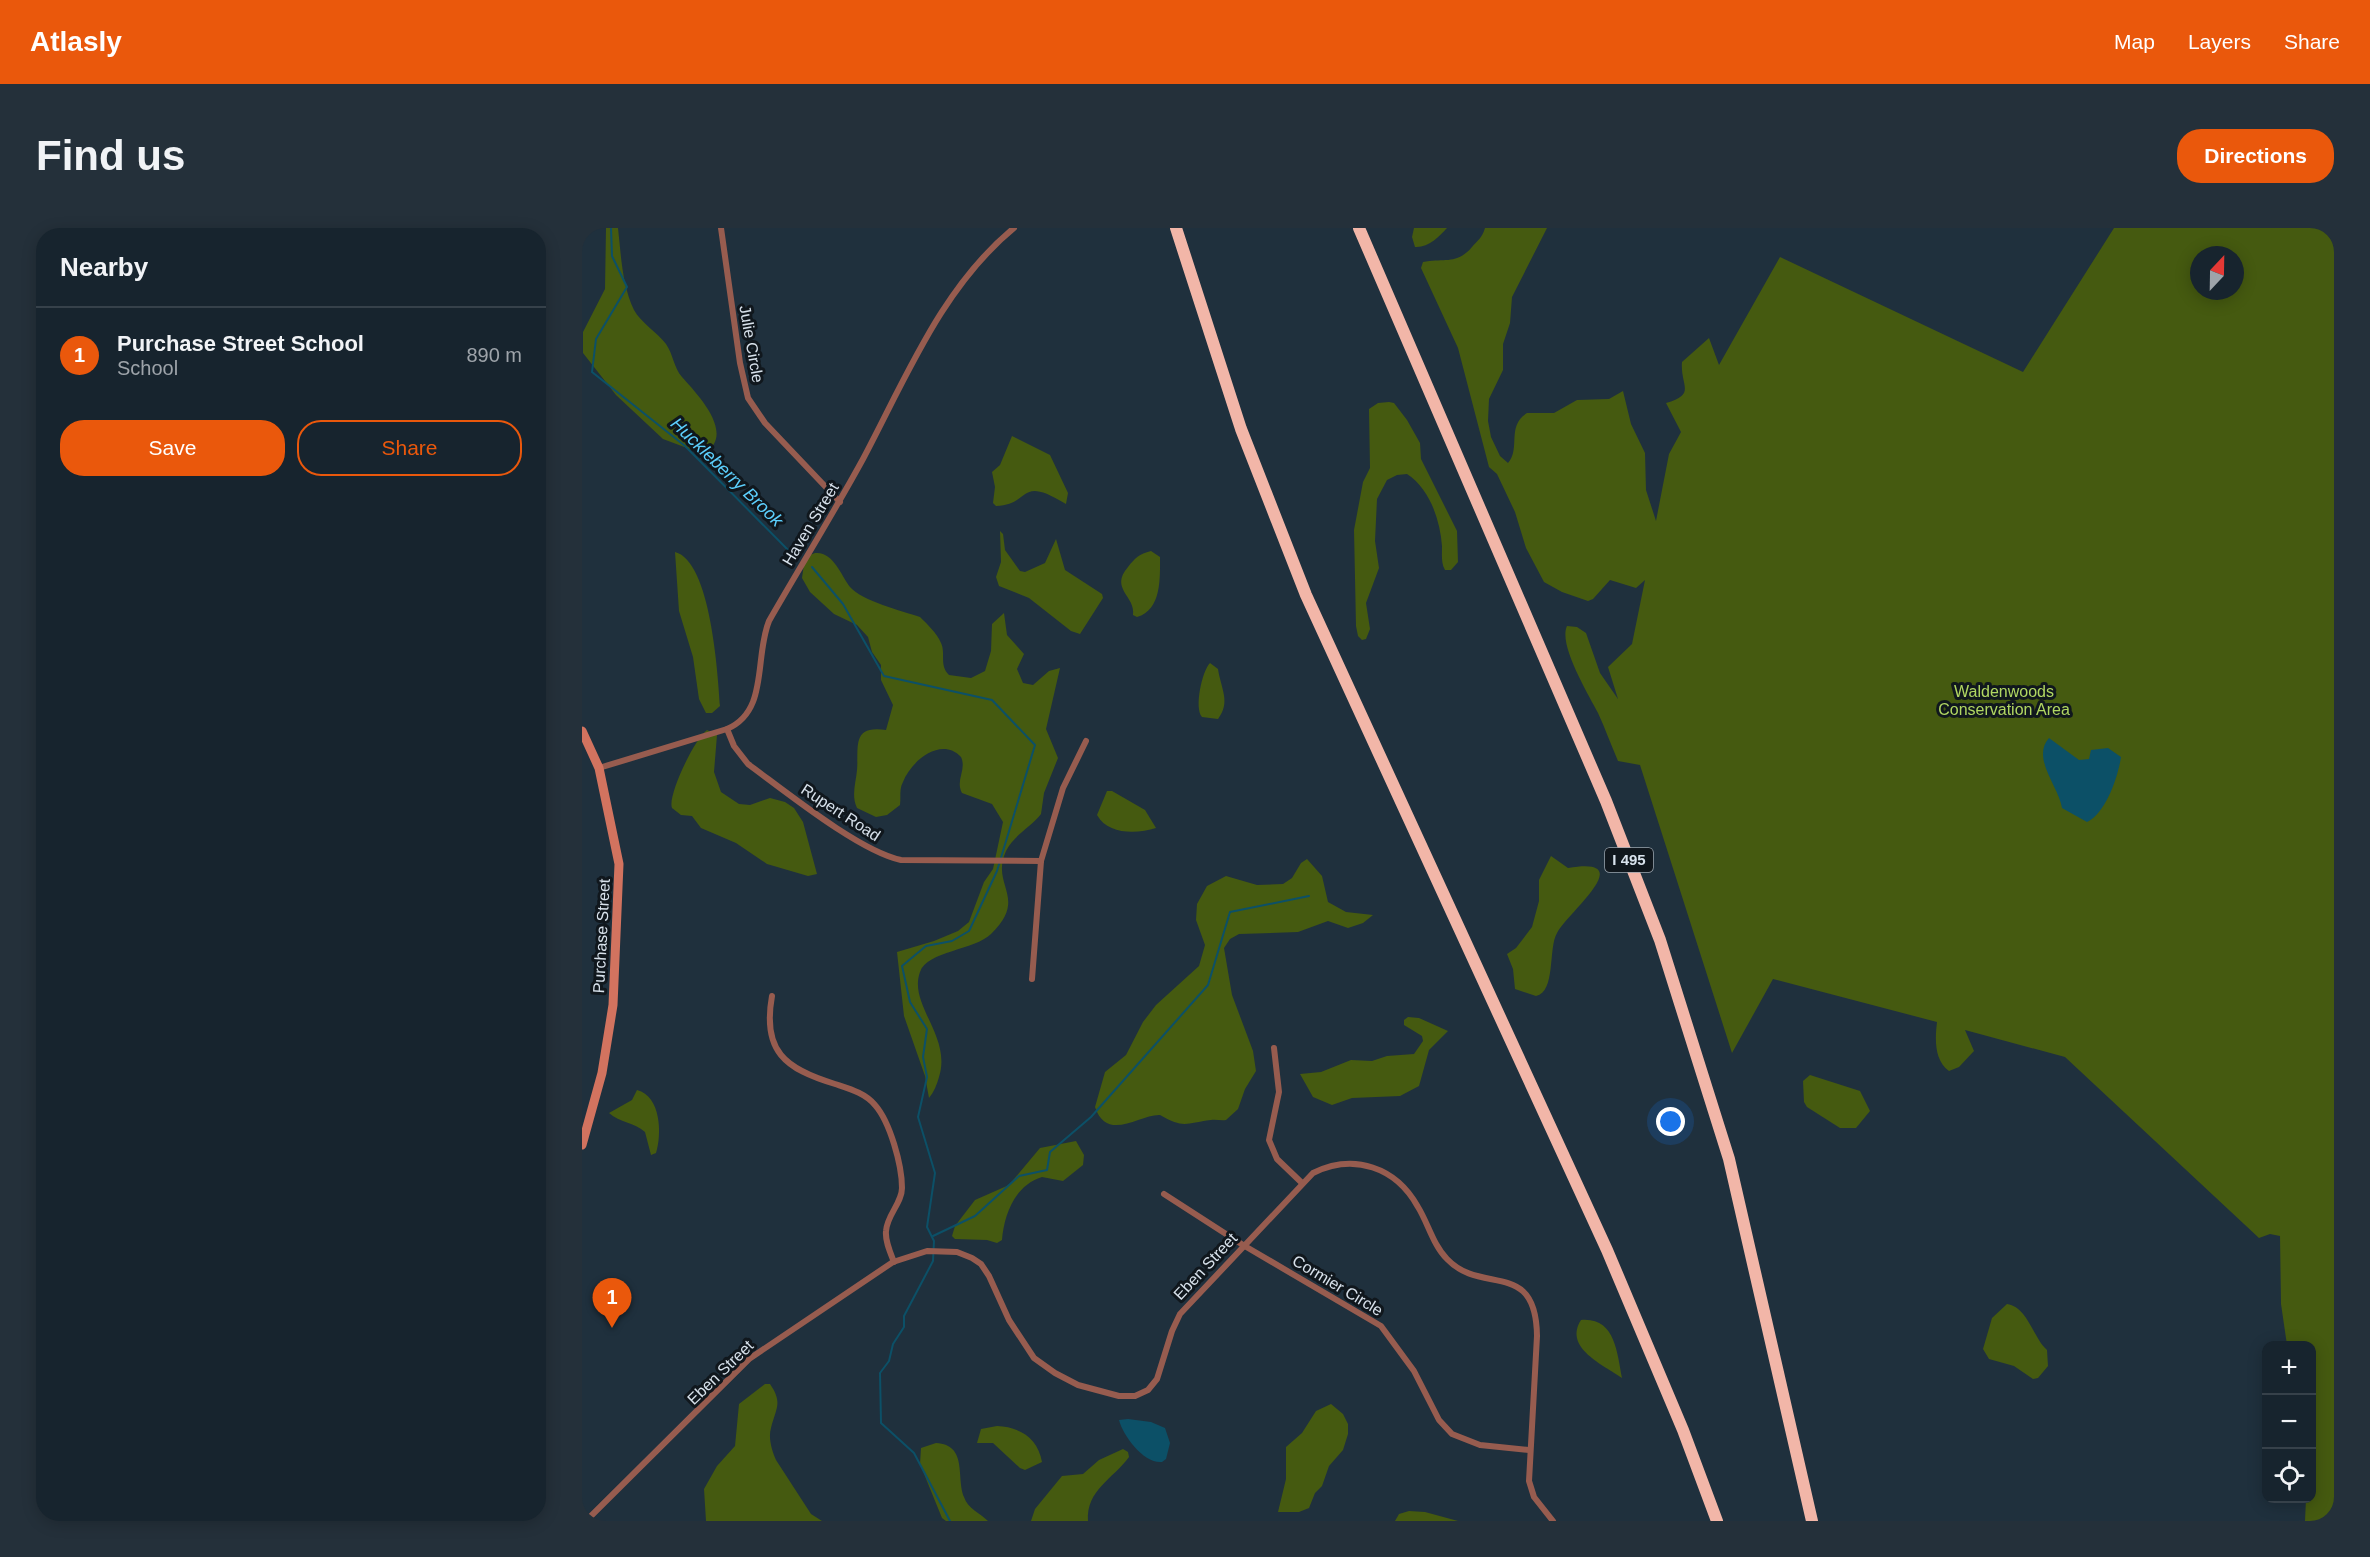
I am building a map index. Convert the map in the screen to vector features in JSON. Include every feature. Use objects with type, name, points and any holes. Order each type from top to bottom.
[{"type":"highway","points":[[1176,228],[1240,429],[1306,595],[1607,1250],[1683,1430],[1717,1521]]},
{"type":"highway","name":"I 495","points":[[1359,228],[1606,801],[1660,940],[1729,1159],[1812,1521]]},
{"type":"main road","name":"Purchase Street","points":[[582,731],[599,768],[619,864],[613,1005],[602,1074],[582,1145]]},
{"type":"street","name":"Julie Circle","points":[[721,228],[738,353],[748,398],[765,423],[840,502]]},
{"type":"street","name":"Haven Street","points":[[599,768],[727,729],[740,723],[751,710],[766,629],[840,502],[951,296],[978,261],[1014,228]]},
{"type":"street","name":"Rupert Road","points":[[727,729],[734,746],[748,764],[888,858],[1041,861]]},
{"type":"street","points":[[1032,979],[1041,861],[1063,788],[1086,741]]},
{"type":"street","points":[[772,996],[769,1029],[773,1042],[788,1064],[810,1076],[864,1095],[883,1116],[892,1141],[902,1188],[886,1232],[894,1262]]},
{"type":"street","points":[[1274,1048],[1280,1092],[1269,1140],[1277,1159],[1302,1183]]},
{"type":"street","name":"Eben Street","points":[[586,1521],[749,1359],[894,1262],[927,1251],[957,1252],[981,1264],[1020,1340],[1045,1367],[1078,1385],[1126,1397],[1142,1394],[1157,1379],[1172,1330],[1180,1314],[1302,1183],[1313,1173],[1339,1164],[1366,1165],[1382,1170],[1398,1180],[1410,1193],[1447,1259],[1468,1272],[1516,1286],[1529,1297],[1536,1312],[1537,1336],[1529,1450],[1531,1490],[1539,1505],[1553,1521]]},
{"type":"street","name":"Cormier Circle","points":[[1164,1194],[1243,1245],[1381,1326],[1406,1359],[1439,1420],[1452,1434],[1479,1445],[1529,1450]]},
{"type":"green space","points":[[606,228],[618,228],[624,280],[634,310],[666,344],[679,373],[711,414],[716,436],[713,446],[703,454],[663,439],[616,395],[583,353],[583,332],[605,289]]},
{"type":"green space","points":[[1414,228],[1447,228],[1429,244],[1415,247],[1412,237]]},
{"type":"green space","name":"Waldenwoods Conservation Area","points":[[1485,228],[1547,228],[1512,297],[1510,323],[1503,344],[1503,370],[1489,399],[1488,421],[1491,437],[1500,456],[1508,463],[1512,457],[1517,424],[1527,413],[1554,413],[1577,400],[1609,399],[1623,391],[1631,424],[1645,453],[1646,490],[1656,521],[1669,454],[1681,432],[1666,403],[1676,400],[1684,392],[1682,362],[1709,338],[1719,365],[1780,257],[2023,372],[2114,228],[2334,228],[2334,1521],[2305,1521],[2306,1503],[2316,1503],[2316,1341],[2286,1341],[2281,1304],[2280,1236],[2270,1234],[2259,1238],[2065,1057],[1965,1030],[1974,1051],[1959,1067],[1949,1071],[1938,1055],[1937,1022],[1773,979],[1732,1053],[1640,765],[1618,761],[1598,713],[1570,657],[1567,645],[1565,634],[1567,626],[1577,627],[1586,633],[1600,673],[1618,699],[1608,667],[1632,644],[1645,580],[1636,588],[1610,580],[1593,599],[1588,601],[1562,592],[1544,582],[1526,548],[1515,512],[1497,474],[1489,467],[1458,348],[1421,268],[1423,262],[1450,260],[1461,256],[1481,237]]},
{"type":"green space","points":[[1378,403],[1394,403],[1407,420],[1420,443],[1421,459],[1457,531],[1458,562],[1451,570],[1445,570],[1436,516],[1422,488],[1407,474],[1397,475],[1387,480],[1377,499],[1375,541],[1379,568],[1366,603],[1370,629],[1366,639],[1362,640],[1358,636],[1356,626],[1354,530],[1363,482],[1370,468],[1369,409]]},
{"type":"green space","points":[[1012,436],[1050,455],[1068,493],[1066,504],[1050,495],[1032,491],[1007,504],[996,506],[993,503],[995,487],[992,472],[1000,465]]},
{"type":"green space","points":[[1000,531],[1003,534],[1005,550],[1020,571],[1025,572],[1045,563],[1056,539],[1065,570],[1102,594],[1103,598],[1080,634],[1071,631],[1029,598],[999,586],[996,577],[1001,562]]},
{"type":"green space","points":[[1151,551],[1160,557],[1158,592],[1151,607],[1137,617],[1133,615],[1133,608],[1121,581],[1133,561],[1140,555]]},
{"type":"green space","points":[[675,552],[687,560],[697,576],[705,597],[714,646],[720,706],[712,713],[706,713],[699,699],[693,657],[679,611]]},
{"type":"green space","points":[[821,553],[832,560],[850,587],[863,597],[920,617],[939,639],[944,667],[949,675],[971,678],[985,671],[991,651],[992,624],[1004,613],[1007,635],[1024,654],[1017,669],[1023,683],[1033,685],[1049,671],[1060,668],[1046,729],[1058,758],[1044,793],[1041,814],[1013,840],[1006,851],[1002,863],[1002,874],[1008,901],[1002,921],[984,939],[932,959],[924,965],[920,972],[918,984],[920,997],[936,1034],[941,1062],[939,1077],[929,1098],[925,1076],[904,1016],[897,952],[958,931],[969,922],[984,882],[993,869],[1003,822],[992,804],[962,793],[960,788],[963,766],[961,757],[945,749],[928,754],[913,766],[902,785],[900,805],[887,815],[876,817],[857,808],[854,794],[859,739],[867,731],[886,730],[893,705],[881,680],[881,665],[872,652],[868,637],[857,625],[834,614],[810,592],[802,578],[805,557]]},
{"type":"green space","points":[[1210,663],[1218,669],[1225,701],[1218,719],[1202,717],[1199,706],[1202,681]]},
{"type":"green space","points":[[707,730],[717,735],[714,772],[721,792],[739,804],[750,805],[770,798],[785,802],[794,808],[803,822],[817,874],[808,876],[767,864],[736,843],[701,828],[692,816],[681,815],[672,808],[674,792],[683,768],[696,744]]},
{"type":"green space","points":[[1107,791],[1112,791],[1145,810],[1156,828],[1132,832],[1115,829],[1102,822],[1097,815]]},
{"type":"green space","points":[[1551,856],[1568,868],[1589,866],[1598,870],[1599,877],[1585,900],[1557,933],[1546,987],[1536,996],[1515,989],[1513,969],[1507,954],[1516,948],[1532,927],[1539,901],[1539,880]]},
{"type":"green space","points":[[1307,859],[1322,876],[1328,902],[1346,912],[1373,915],[1363,923],[1348,928],[1328,921],[1298,932],[1239,934],[1230,939],[1224,948],[1232,995],[1253,1051],[1256,1071],[1245,1089],[1238,1109],[1226,1120],[1180,1124],[1160,1115],[1116,1125],[1100,1118],[1095,1107],[1105,1072],[1126,1055],[1143,1022],[1156,1005],[1199,966],[1205,945],[1196,920],[1197,904],[1207,886],[1226,876],[1257,885],[1283,884],[1292,878],[1301,863]]},
{"type":"green space","points":[[1408,1017],[1419,1018],[1448,1031],[1429,1050],[1419,1086],[1400,1096],[1352,1098],[1332,1105],[1313,1097],[1300,1074],[1321,1072],[1351,1060],[1372,1061],[1387,1056],[1414,1054],[1423,1041],[1422,1036],[1404,1025],[1404,1020]]},
{"type":"green space","points":[[1810,1075],[1860,1091],[1870,1111],[1856,1128],[1840,1128],[1807,1107],[1804,1102],[1803,1081]]},
{"type":"green space","points":[[637,1090],[651,1100],[658,1117],[658,1145],[656,1153],[651,1155],[645,1132],[609,1113],[632,1100]]},
{"type":"green space","points":[[1076,1141],[1084,1155],[1083,1165],[1063,1181],[1042,1177],[1025,1187],[1008,1211],[1002,1240],[997,1243],[987,1240],[955,1239],[952,1236],[955,1226],[975,1200],[1009,1185],[1040,1148]]},
{"type":"green space","points":[[2007,1304],[2020,1311],[2047,1350],[2048,1366],[2038,1378],[2033,1379],[2014,1366],[1989,1359],[1983,1349],[1992,1318]]},
{"type":"green space","points":[[1581,1320],[1601,1324],[1608,1330],[1616,1347],[1622,1378],[1588,1355],[1581,1347],[1577,1339],[1577,1330]]},
{"type":"green space","points":[[765,1384],[770,1384],[777,1401],[770,1436],[776,1460],[811,1514],[822,1521],[706,1521],[704,1489],[717,1466],[735,1446],[739,1404]]},
{"type":"green space","points":[[1331,1404],[1343,1414],[1348,1424],[1348,1434],[1343,1450],[1329,1466],[1322,1486],[1315,1493],[1309,1508],[1299,1512],[1278,1512],[1286,1479],[1286,1447],[1302,1433],[1316,1411]]},
{"type":"green space","points":[[997,1426],[1027,1435],[1037,1446],[1042,1462],[1025,1470],[993,1443],[977,1443],[981,1429]]},
{"type":"green space","points":[[936,1443],[953,1449],[959,1463],[966,1501],[971,1508],[988,1521],[946,1521],[942,1518],[920,1464],[921,1448]]},
{"type":"green space","points":[[1123,1449],[1128,1452],[1129,1457],[1096,1493],[1091,1501],[1088,1521],[1031,1521],[1035,1509],[1062,1476],[1083,1474],[1099,1460]]},
{"type":"green space","points":[[1409,1511],[1425,1512],[1458,1521],[1395,1521],[1399,1514]]},
{"type":"water","points":[[2049,738],[2079,760],[2089,759],[2091,750],[2108,748],[2121,757],[2114,784],[2105,803],[2100,811],[2087,822],[2062,808],[2044,763],[2044,746]]},
{"type":"water","points":[[1119,1420],[1151,1422],[1165,1428],[1170,1443],[1166,1459],[1162,1462],[1148,1459],[1135,1448]]},
{"type":"waterway","name":"Huckleberry Brook","points":[[611,228],[612,256],[627,287],[596,339],[592,372],[685,446],[795,557]]},
{"type":"waterway","name":"Huckleberry Brook","points":[[812,567],[843,604],[884,676],[992,700],[1035,745],[997,871],[969,931],[952,941],[926,946],[902,966],[910,1002],[927,1029],[923,1057],[927,1077],[918,1117],[935,1173],[927,1227],[934,1241],[933,1261],[904,1316],[904,1327],[893,1344],[889,1361],[880,1373],[881,1423],[914,1453],[950,1521]]},
{"type":"waterway","points":[[933,1236],[975,1216],[1019,1176],[1047,1170],[1050,1152],[1091,1117],[1208,985],[1230,912],[1309,896]]},
{"type":"place","name":"Purchase Street School","points":[[612,1328]]}]
